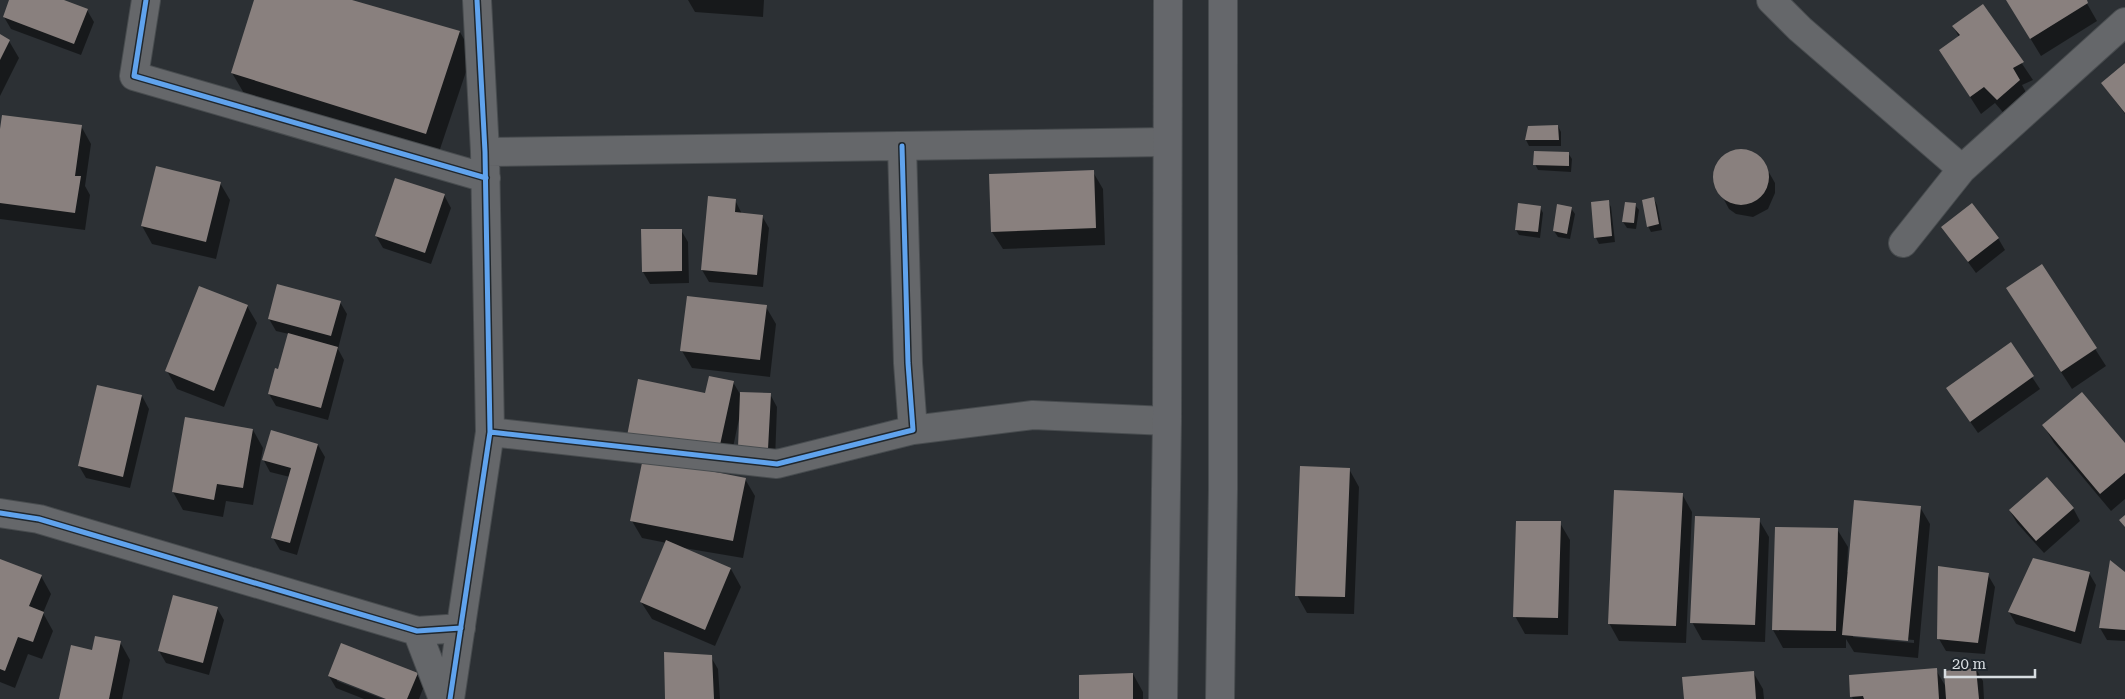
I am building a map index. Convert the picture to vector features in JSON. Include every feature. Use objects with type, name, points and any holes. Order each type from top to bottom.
[{"type":"main road","points":[[1163,699],[1167,421],[1166,142],[1168,0]]},
{"type":"main road","points":[[1220,699],[1223,490],[1222,0]]},
{"type":"street","points":[[146,0],[134,76],[485,165],[902,146],[1166,142]]},
{"type":"street","points":[[450,699],[490,432],[485,165],[477,0]]},
{"type":"street","points":[[1771,0],[1800,29],[1962,169]]},
{"type":"street","points":[[1903,243],[1962,169],[2125,22]]},
{"type":"street","points":[[902,146],[908,363],[913,430]]},
{"type":"street","points":[[490,432],[777,464],[913,430],[1033,415],[1167,421]]},
{"type":"street","points":[[0,513],[39,519],[417,631],[461,628]]},
{"type":"street","points":[[417,631],[443,699]]},
{"type":"building","points":[[9,0],[64,0],[88,9],[74,44],[3,17]]},
{"type":"building","points":[[254,0],[352,0],[460,31],[426,134],[231,73]]},
{"type":"building","points":[[2006,0],[2087,0],[2088,3],[2030,39]]},
{"type":"building","points":[[1983,4],[2024,62],[2013,68],[2020,80],[1997,100],[1984,87],[1970,97],[1939,50],[1960,35],[1952,26]]},
{"type":"building","points":[[0,34],[10,40],[0,60]]},
{"type":"building","points":[[2125,63],[2125,113],[2101,83]]},
{"type":"building","points":[[2,115],[82,125],[75,176],[81,176],[75,213],[0,203],[0,129]]},
{"type":"building","points":[[1558,125],[1559,140],[1525,140],[1528,126]]},
{"type":"building","points":[[1741,149],[1752,151],[1761,157],[1767,166],[1769,177],[1767,188],[1761,197],[1752,203],[1741,205],[1730,203],[1721,197],[1715,188],[1713,177],[1715,166],[1721,157],[1730,151]]},
{"type":"building","points":[[1534,151],[1569,152],[1569,166],[1533,165]]},
{"type":"building","points":[[156,166],[221,182],[206,242],[141,226]]},
{"type":"building","points":[[1094,170],[1096,228],[991,232],[989,174]]},
{"type":"building","points":[[395,178],[445,194],[425,253],[375,236]]},
{"type":"building","points":[[708,196],[736,199],[735,212],[763,215],[757,275],[701,270]]},
{"type":"building","points":[[1654,197],[1659,224],[1647,227],[1642,200]]},
{"type":"building","points":[[1609,200],[1612,236],[1594,238],[1591,202]]},
{"type":"building","points":[[1625,202],[1636,203],[1634,223],[1622,222]]},
{"type":"building","points":[[1518,203],[1541,206],[1538,232],[1515,230]]},
{"type":"building","points":[[1972,203],[1999,238],[1968,262],[1941,227]]},
{"type":"building","points":[[1557,204],[1572,207],[1567,234],[1553,231]]},
{"type":"building","points":[[641,229],[682,229],[682,271],[642,272]]},
{"type":"building","points":[[2042,264],[2097,348],[2061,372],[2006,288]]},
{"type":"building","points":[[277,284],[341,301],[331,336],[268,319]]},
{"type":"building","points":[[199,286],[248,305],[214,391],[165,371]]},
{"type":"building","points":[[687,296],[767,305],[760,360],[680,351]]},
{"type":"building","points":[[288,333],[338,347],[321,408],[268,394],[275,368],[278,369]]},
{"type":"building","points":[[2011,342],[2034,376],[1970,422],[1946,388]]},
{"type":"building","points":[[709,376],[734,381],[718,454],[627,436],[638,379],[705,393]]},
{"type":"building","points":[[97,385],[142,395],[123,477],[78,466]]},
{"type":"building","points":[[740,392],[771,393],[768,449],[738,448]]},
{"type":"building","points":[[2082,392],[2125,443],[2125,473],[2100,494],[2042,425]]},
{"type":"building","points":[[185,417],[253,429],[243,488],[217,484],[214,500],[172,492]]},
{"type":"building","points":[[271,430],[318,444],[290,543],[271,538],[291,468],[262,460]]},
{"type":"building","points":[[643,458],[746,478],[733,541],[630,521]]},
{"type":"building","points":[[1300,466],[1350,468],[1345,597],[1295,596]]},
{"type":"building","points":[[2047,477],[2074,508],[2036,541],[2009,510]]},
{"type":"building","points":[[1614,490],[1683,493],[1676,626],[1608,624]]},
{"type":"building","points":[[1854,500],[1921,506],[1908,641],[1842,635]]},
{"type":"building","points":[[2125,515],[2125,527],[2119,520]]},
{"type":"building","points":[[1695,516],[1760,518],[1755,625],[1690,623]]},
{"type":"building","points":[[1516,521],[1561,521],[1558,618],[1513,617]]},
{"type":"building","points":[[1775,527],[1838,528],[1836,631],[1772,630]]},
{"type":"building","points":[[666,540],[731,568],[705,630],[640,602]]},
{"type":"building","points":[[2033,558],[2090,572],[2075,632],[2008,612]]},
{"type":"building","points":[[0,559],[42,575],[29,606],[44,612],[33,642],[18,637],[5,671],[0,669]]},
{"type":"building","points":[[2110,560],[2125,572],[2125,630],[2099,628]]},
{"type":"building","points":[[1938,566],[1989,573],[1978,643],[1937,639]]},
{"type":"building","points":[[173,595],[218,607],[203,663],[158,651]]},
{"type":"building","points":[[95,636],[121,641],[109,699],[59,699],[71,645],[92,650]]},
{"type":"building","points":[[341,643],[418,673],[407,699],[386,699],[328,676]]},
{"type":"building","points":[[664,652],[712,655],[714,699],[665,699]]},
{"type":"building","points":[[1937,668],[1939,699],[1864,699],[1863,696],[1850,697],[1849,675]]},
{"type":"building","points":[[1976,668],[1979,699],[1946,699],[1944,671]]},
{"type":"building","points":[[1754,671],[1756,699],[1684,699],[1682,677]]},
{"type":"building","points":[[1133,673],[1133,699],[1079,699],[1079,675]]},
{"type":"cycle path","points":[[146,0],[134,76],[486,178]]},
{"type":"cycle path","points":[[450,699],[490,432],[485,152],[477,0]]},
{"type":"cycle path","points":[[490,432],[777,464],[913,430],[908,363],[902,146]]},
{"type":"cycle path","points":[[0,513],[39,519],[417,631],[461,628]]}]
